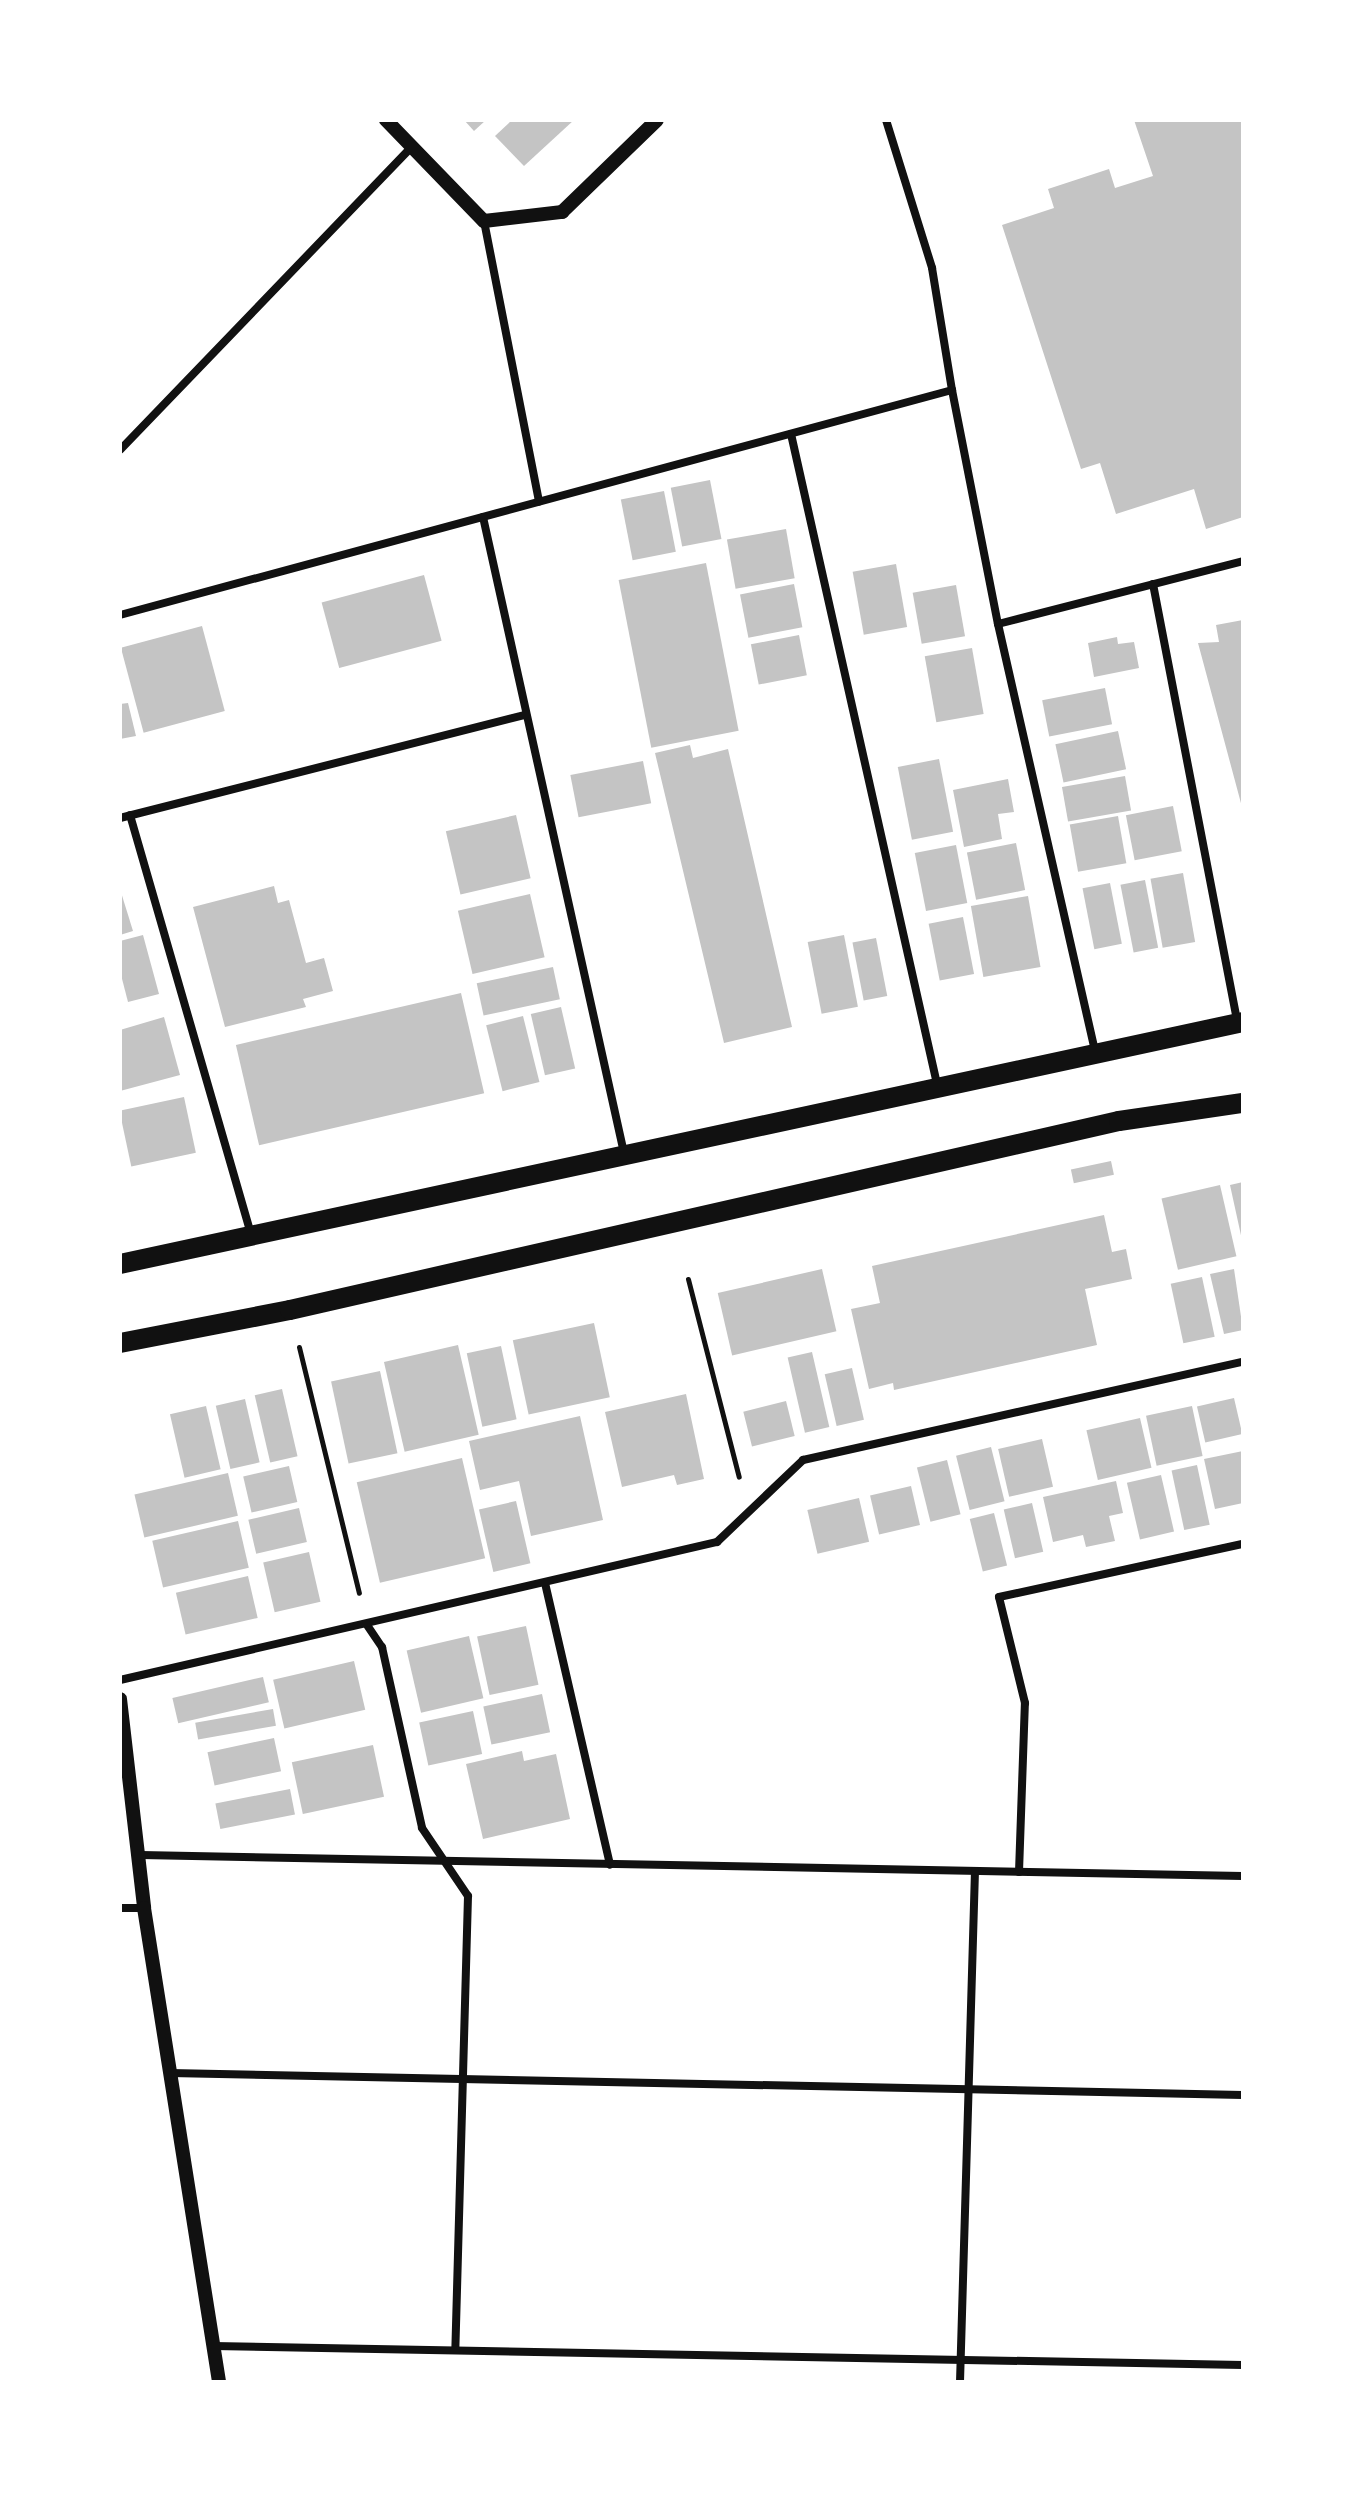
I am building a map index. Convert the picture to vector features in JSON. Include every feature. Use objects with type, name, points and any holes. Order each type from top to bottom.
[{"type":"main road","points":[[120,1264],[937,1084],[1240,1022]]},
{"type":"main road","points":[[120,1343],[290,1310],[1119,1121],[1243,1103]]},
{"type":"street","points":[[386,120],[484,221],[539,502]]},
{"type":"street","points":[[484,221],[562,212],[657,120]]},
{"type":"street","points":[[886,120],[932,268],[952,390],[998,624],[1095,1051]]},
{"type":"street","points":[[120,450],[412,147]]},
{"type":"street","points":[[120,615],[952,390]]},
{"type":"street","points":[[791,434],[937,1084]]},
{"type":"street","points":[[483,517],[625,1154]]},
{"type":"street","points":[[998,624],[1243,561]]},
{"type":"street","points":[[1153,584],[1240,1022]]},
{"type":"street","points":[[252,1236],[125,816],[525,715]]},
{"type":"street","points":[[120,1680],[717,1542],[803,1460],[1243,1362]]},
{"type":"street","points":[[1019,1872],[1025,1703],[999,1597],[1243,1544]]},
{"type":"street","points":[[545,1583],[610,1865]]},
{"type":"street","points":[[367,1625],[382,1647],[422,1828],[448,1862],[468,1896],[455,2350]]},
{"type":"street","points":[[120,1699],[141,1855],[144,1908],[219,2382]]},
{"type":"street","points":[[141,1855],[1243,1876]]},
{"type":"street","points":[[960,2382],[975,1871]]},
{"type":"street","points":[[120,1908],[144,1908]]},
{"type":"street","points":[[170,2073],[1243,2095]]},
{"type":"street","points":[[213,2346],[1243,2365]]},
{"type":"path","points":[[688,1279],[748,1513]]},
{"type":"path","points":[[290,1310],[367,1625]]},
{"type":"building","points":[[464,120],[486,120],[474,131]]},
{"type":"building","points":[[512,120],[574,120],[524,166],[495,136]]},
{"type":"building","points":[[1134,120],[1243,120],[1243,517],[1206,529],[1194,489],[1116,514],[1100,463],[1081,469],[1002,225],[1054,208],[1048,189],[1109,169],[1115,188],[1153,176]]},
{"type":"building","points":[[710,480],[721,539],[682,547],[671,488]]},
{"type":"building","points":[[664,491],[676,552],[633,560],[621,499]]},
{"type":"building","points":[[786,529],[795,578],[736,589],[727,539]]},
{"type":"building","points":[[706,563],[739,731],[651,748],[619,580]]},
{"type":"building","points":[[896,564],[907,627],[864,635],[853,572]]},
{"type":"building","points":[[424,575],[442,641],[339,668],[322,602]]},
{"type":"building","points":[[794,584],[802,627],[748,638],[740,594]]},
{"type":"building","points":[[956,585],[965,636],[922,644],[913,593]]},
{"type":"building","points":[[1243,620],[1242,807],[1198,643],[1219,642],[1216,625]]},
{"type":"building","points":[[202,626],[225,711],[144,733],[121,648]]},
{"type":"building","points":[[799,635],[807,675],[759,685],[751,644]]},
{"type":"building","points":[[1117,637],[1118,644],[1134,642],[1139,668],[1094,677],[1088,643]]},
{"type":"building","points":[[972,648],[984,714],[936,722],[925,656]]},
{"type":"building","points":[[1105,688],[1112,724],[1049,737],[1042,700]]},
{"type":"building","points":[[128,703],[136,736],[120,739],[120,704]]},
{"type":"building","points":[[1118,731],[1126,769],[1064,782],[1055,744]]},
{"type":"building","points":[[690,745],[693,758],[728,749],[792,1027],[724,1043],[655,753]]},
{"type":"building","points":[[939,759],[953,832],[912,840],[898,767]]},
{"type":"building","points":[[643,761],[651,803],[579,817],[570,775]]},
{"type":"building","points":[[1125,776],[1131,810],[1068,822],[1062,787]]},
{"type":"building","points":[[1008,779],[1014,812],[998,814],[1002,839],[964,847],[953,790]]},
{"type":"building","points":[[1173,806],[1182,851],[1135,860],[1126,815]]},
{"type":"building","points":[[516,815],[531,878],[460,895],[446,831]]},
{"type":"building","points":[[1118,816],[1126,863],[1078,872],[1070,825]]},
{"type":"building","points":[[1016,843],[1025,890],[976,900],[967,853]]},
{"type":"building","points":[[956,845],[967,903],[926,911],[915,853]]},
{"type":"building","points":[[1183,873],[1195,942],[1163,948],[1151,879]]},
{"type":"building","points":[[1145,880],[1158,948],[1134,953],[1120,885]]},
{"type":"building","points":[[1110,883],[1122,944],[1094,949],[1083,888]]},
{"type":"building","points":[[274,886],[278,903],[289,900],[306,963],[324,958],[333,991],[303,999],[306,1007],[225,1027],[193,907]]},
{"type":"building","points":[[120,889],[133,931],[120,935]]},
{"type":"building","points":[[530,894],[545,957],[473,974],[458,911]]},
{"type":"building","points":[[1028,896],[1041,967],[983,977],[971,906]]},
{"type":"building","points":[[963,917],[974,974],[940,981],[929,924]]},
{"type":"building","points":[[143,935],[159,994],[128,1002],[120,971],[120,941]]},
{"type":"building","points":[[844,935],[858,1007],[822,1014],[808,942]]},
{"type":"building","points":[[876,938],[887,996],[864,1000],[852,943]]},
{"type":"building","points":[[553,967],[560,999],[484,1015],[477,983]]},
{"type":"building","points":[[461,993],[484,1093],[259,1145],[236,1045]]},
{"type":"building","points":[[561,1007],[575,1068],[545,1075],[531,1014]]},
{"type":"building","points":[[523,1016],[539,1082],[503,1091],[486,1025]]},
{"type":"building","points":[[164,1017],[180,1075],[120,1091],[120,1030]]},
{"type":"building","points":[[184,1097],[196,1153],[131,1166],[120,1111]]},
{"type":"building","points":[[1111,1161],[1114,1175],[1074,1183],[1071,1170]]},
{"type":"building","points":[[1243,1182],[1243,1240],[1242,1240],[1230,1185]]},
{"type":"building","points":[[1220,1185],[1236,1256],[1178,1270],[1162,1198]]},
{"type":"building","points":[[1104,1215],[1112,1252],[1126,1249],[1132,1279],[1085,1289],[1097,1345],[894,1390],[893,1383],[869,1389],[851,1309],[880,1303],[872,1266]]},
{"type":"building","points":[[822,1269],[836,1331],[732,1355],[718,1293]]},
{"type":"building","points":[[1234,1269],[1243,1330],[1224,1334],[1210,1274]]},
{"type":"building","points":[[1202,1277],[1215,1337],[1183,1343],[1171,1284]]},
{"type":"building","points":[[594,1323],[610,1397],[529,1415],[513,1340]]},
{"type":"building","points":[[458,1345],[479,1435],[405,1452],[384,1362]]},
{"type":"building","points":[[501,1346],[517,1419],[482,1427],[467,1353]]},
{"type":"building","points":[[812,1352],[829,1427],[805,1433],[788,1358]]},
{"type":"building","points":[[852,1368],[864,1420],[837,1426],[825,1374]]},
{"type":"building","points":[[380,1371],[397,1453],[349,1464],[331,1381]]},
{"type":"building","points":[[282,1389],[298,1456],[270,1463],[255,1395]]},
{"type":"building","points":[[686,1394],[704,1479],[677,1485],[674,1475],[622,1487],[605,1412]]},
{"type":"building","points":[[1234,1398],[1242,1434],[1205,1443],[1197,1407]]},
{"type":"building","points":[[245,1399],[260,1462],[230,1469],[216,1406]]},
{"type":"building","points":[[786,1401],[795,1436],[752,1447],[743,1412]]},
{"type":"building","points":[[206,1406],[221,1469],[185,1478],[170,1414]]},
{"type":"building","points":[[1192,1406],[1203,1456],[1157,1466],[1146,1416]]},
{"type":"building","points":[[580,1416],[603,1520],[531,1536],[519,1481],[480,1490],[469,1441]]},
{"type":"building","points":[[1140,1418],[1151,1468],[1098,1480],[1086,1430]]},
{"type":"building","points":[[1042,1439],[1053,1487],[1009,1497],[998,1449]]},
{"type":"building","points":[[991,1447],[1005,1501],[970,1510],[956,1456]]},
{"type":"building","points":[[1243,1451],[1243,1503],[1215,1509],[1204,1459]]},
{"type":"building","points":[[462,1458],[485,1558],[380,1583],[357,1482]]},
{"type":"building","points":[[947,1460],[961,1514],[930,1522],[917,1467]]},
{"type":"building","points":[[1197,1465],[1210,1525],[1184,1530],[1172,1470]]},
{"type":"building","points":[[289,1466],[297,1502],[252,1513],[243,1477]]},
{"type":"building","points":[[228,1473],[238,1516],[144,1537],[134,1495]]},
{"type":"building","points":[[1161,1475],[1174,1532],[1140,1539],[1127,1483]]},
{"type":"building","points":[[1116,1481],[1123,1513],[1109,1516],[1115,1541],[1086,1547],[1083,1535],[1053,1542],[1043,1497]]},
{"type":"building","points":[[911,1486],[920,1525],[879,1534],[870,1495]]},
{"type":"building","points":[[859,1498],[869,1542],[817,1554],[807,1510]]},
{"type":"building","points":[[516,1501],[530,1563],[493,1572],[479,1510]]},
{"type":"building","points":[[1032,1503],[1043,1552],[1015,1558],[1004,1510]]},
{"type":"building","points":[[299,1508],[307,1542],[256,1554],[248,1520]]},
{"type":"building","points":[[994,1513],[1007,1565],[983,1571],[970,1519]]},
{"type":"building","points":[[238,1521],[249,1568],[163,1588],[152,1541]]},
{"type":"building","points":[[309,1552],[320,1602],[275,1612],[263,1563]]},
{"type":"building","points":[[248,1576],[258,1618],[186,1635],[176,1593]]},
{"type":"building","points":[[526,1626],[538,1685],[490,1695],[477,1636]]},
{"type":"building","points":[[469,1636],[483,1698],[421,1713],[407,1650]]},
{"type":"building","points":[[354,1661],[365,1710],[284,1728],[273,1680]]},
{"type":"building","points":[[263,1677],[269,1702],[178,1723],[172,1698]]},
{"type":"building","points":[[542,1694],[550,1732],[491,1745],[483,1706]]},
{"type":"building","points":[[273,1709],[276,1726],[198,1739],[195,1723]]},
{"type":"building","points":[[473,1711],[482,1754],[428,1765],[419,1722]]},
{"type":"building","points":[[274,1738],[281,1771],[215,1785],[207,1752]]},
{"type":"building","points":[[373,1745],[384,1797],[303,1814],[292,1762]]},
{"type":"building","points":[[522,1751],[524,1761],[556,1754],[570,1819],[483,1839],[466,1764]]},
{"type":"building","points":[[290,1789],[295,1815],[220,1829],[215,1804]]}]
